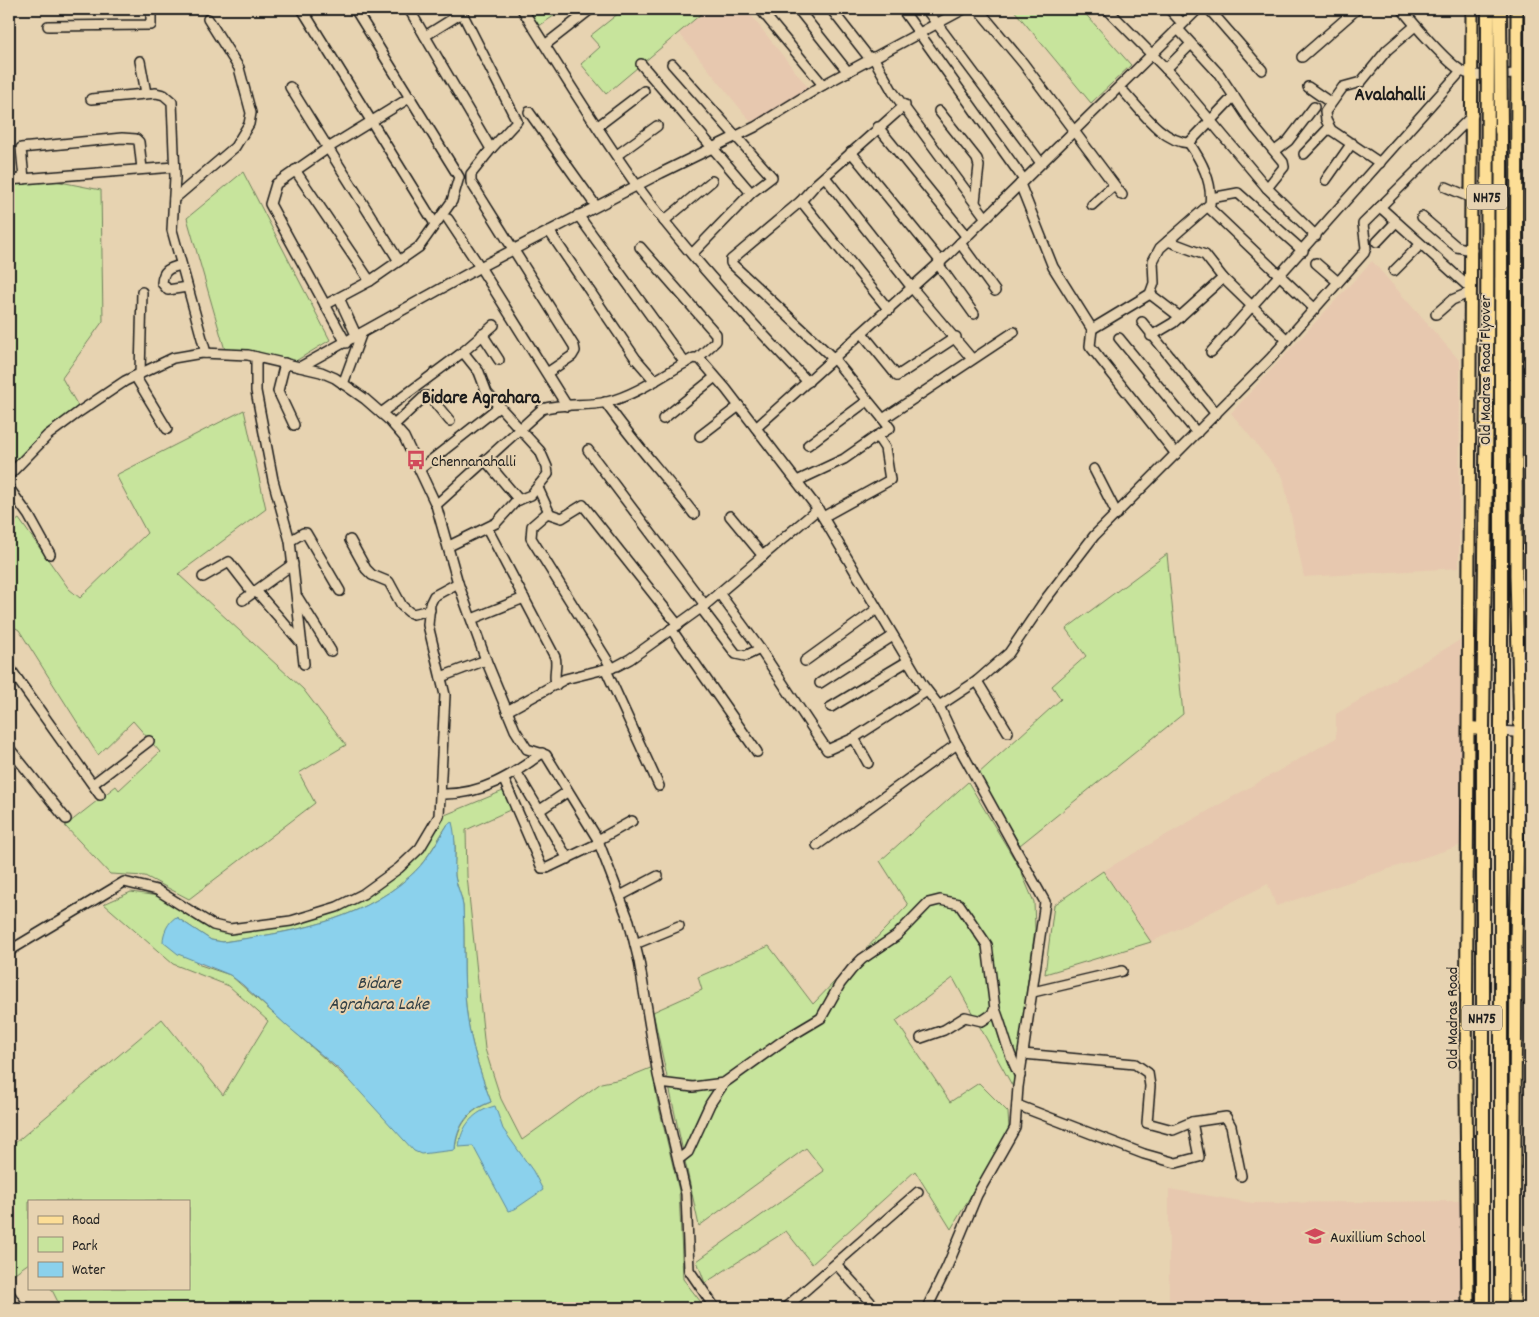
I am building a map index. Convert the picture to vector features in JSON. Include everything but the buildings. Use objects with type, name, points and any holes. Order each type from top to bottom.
[{"type":"highway","name":"Old Madras Road Flyover","points":[[1483,729],[1487,384],[1488,9]]},
{"type":"highway","name":"Old Madras Road Flyover","points":[[1500,9],[1500,731]]},
{"type":"highway","points":[[1469,728],[1483,729]]},
{"type":"highway","name":"Old Madras Road","points":[[1483,729],[1483,1308]]},
{"type":"highway","name":"NH75","points":[[1500,731],[1503,963],[1501,1308]]},
{"type":"main road","name":"Old Madras Road","points":[[1468,1308],[1466,1090],[1473,115],[1467,73],[1472,9]]},
{"type":"main road","points":[[1514,1308],[1516,939],[1525,732],[1518,690],[1516,575],[1517,9]]},
{"type":"street","points":[[48,26],[151,25],[152,9]]},
{"type":"street","points":[[302,9],[435,224]]},
{"type":"street","points":[[325,305],[370,281],[419,247],[456,194],[459,177],[355,9]]},
{"type":"street","points":[[409,9],[491,148]]},
{"type":"street","points":[[522,9],[637,186],[728,298],[808,382]]},
{"type":"street","points":[[545,45],[591,9]]},
{"type":"street","points":[[760,9],[823,85]]},
{"type":"street","points":[[798,9],[848,72]]},
{"type":"street","points":[[831,9],[872,58],[885,79],[986,218]]},
{"type":"street","points":[[902,9],[921,32],[1022,182],[1053,267],[1092,329],[1090,346],[1176,454]]},
{"type":"street","points":[[926,9],[1041,164]]},
{"type":"street","points":[[300,367],[578,215],[736,136],[823,85],[964,9]]},
{"type":"street","points":[[978,9],[1023,63],[1122,196]]},
{"type":"street","points":[[1107,9],[1166,70],[1267,188],[1316,236]]},
{"type":"street","points":[[1169,9],[1192,44],[1219,74],[1255,128],[1283,162],[1284,167],[1267,188]]},
{"type":"street","points":[[756,428],[940,263],[1150,54],[1198,9]]},
{"type":"street","points":[[1209,9],[1262,70]]},
{"type":"street","points":[[1341,9],[1347,17]]},
{"type":"street","points":[[1302,58],[1357,9]]},
{"type":"street","points":[[1402,9],[1415,26],[1467,73],[1516,74]]},
{"type":"street","points":[[425,36],[461,11],[517,121],[491,148],[471,174],[471,182],[574,346],[575,351],[572,356],[546,373]]},
{"type":"street","points":[[174,198],[235,147],[249,124],[251,113],[239,68],[208,19]]},
{"type":"street","points":[[1380,164],[1331,130],[1324,116],[1331,103],[1343,88],[1361,82],[1387,50],[1415,26]]},
{"type":"street","points":[[1166,70],[1192,44]]},
{"type":"street","points":[[140,61],[146,93]]},
{"type":"street","points":[[641,64],[751,193]]},
{"type":"street","points":[[672,64],[772,177],[751,193],[692,254]]},
{"type":"street","points":[[1211,352],[1380,164],[1467,73]]},
{"type":"street","points":[[290,87],[400,261]]},
{"type":"street","points":[[1308,87],[1331,103]]},
{"type":"street","points":[[598,126],[644,90]]},
{"type":"street","points":[[1092,329],[1150,294],[1154,284],[1153,261],[1160,248],[1208,207],[1211,198],[1205,171],[1190,143],[1176,140],[1163,133],[1124,92]]},
{"type":"street","points":[[91,99],[146,93],[164,95],[172,102],[174,167],[172,230],[206,353]]},
{"type":"street","points":[[1190,143],[1234,96]]},
{"type":"street","points":[[346,342],[270,204],[276,184],[328,148],[410,97]]},
{"type":"street","points":[[797,481],[844,458],[890,428],[834,359],[730,260],[801,201],[851,152],[904,105]]},
{"type":"street","points":[[1274,151],[1288,141],[1314,107]]},
{"type":"street","points":[[939,111],[977,159],[979,166],[975,202]]},
{"type":"street","points":[[529,112],[596,206]]},
{"type":"street","points":[[939,706],[977,681],[1009,653],[1081,551],[1287,340],[1366,251],[1362,226],[1473,115]]},
{"type":"street","points":[[617,155],[657,126]]},
{"type":"street","points":[[878,128],[964,240],[995,291]]},
{"type":"street","points":[[1304,154],[1327,130],[1331,130]]},
{"type":"street","points":[[24,179],[20,148],[122,138],[136,139],[139,142],[142,169]]},
{"type":"street","points":[[1326,180],[1352,143]]},
{"type":"street","points":[[851,152],[940,263],[974,314]]},
{"type":"street","points":[[9,180],[174,167]]},
{"type":"street","points":[[295,170],[370,281]]},
{"type":"street","points":[[825,177],[972,359]]},
{"type":"street","points":[[664,221],[712,181]]},
{"type":"street","points":[[1092,205],[1114,185]]},
{"type":"street","points":[[1446,187],[1472,198]]},
{"type":"street","points":[[1211,198],[1238,193],[1303,251]]},
{"type":"street","points":[[801,201],[888,310]]},
{"type":"street","points":[[1208,207],[1314,309]]},
{"type":"street","points":[[1380,208],[1471,291],[1452,300],[1436,314]]},
{"type":"street","points":[[578,215],[685,363]]},
{"type":"street","points":[[1422,217],[1457,246],[1472,250]]},
{"type":"street","points":[[448,219],[567,406]]},
{"type":"street","points":[[1377,242],[1396,222]]},
{"type":"street","points":[[549,231],[636,359],[655,381]]},
{"type":"street","points":[[1168,242],[1205,255],[1223,278],[1287,340]]},
{"type":"street","points":[[1394,271],[1420,245]]},
{"type":"street","points":[[436,506],[542,409],[605,402],[624,397],[685,363],[698,358],[716,341],[716,334],[640,247]]},
{"type":"street","points":[[1316,263],[1338,282]]},
{"type":"street","points":[[181,265],[166,270],[163,274],[162,283],[168,290],[187,287]]},
{"type":"street","points":[[1151,336],[1164,330],[1223,278]]},
{"type":"street","points":[[142,292],[137,375],[166,429]]},
{"type":"street","points":[[1150,294],[1180,317]]},
{"type":"street","points":[[338,298],[359,336],[343,384]]},
{"type":"street","points":[[1142,322],[1151,336],[1216,414]]},
{"type":"street","points":[[381,413],[463,352],[494,325]]},
{"type":"street","points":[[883,419],[1014,332]]},
{"type":"street","points":[[862,333],[897,376],[956,338]]},
{"type":"street","points":[[482,334],[499,360]]},
{"type":"street","points":[[1119,338],[1197,433]]},
{"type":"street","points":[[449,546],[496,523],[519,500],[531,495],[548,474],[548,467],[540,451],[522,428],[487,393],[479,372],[463,352]]},
{"type":"street","points":[[9,475],[48,435],[87,406],[137,375],[173,358],[189,354],[206,353],[256,357],[321,372],[343,384],[394,425],[404,437],[436,506],[449,546],[458,583],[507,711],[524,746],[530,751],[542,753],[548,758],[599,842],[620,896],[635,944],[660,1083],[686,1194],[689,1270],[716,1308]]},
{"type":"street","points":[[256,357],[256,391],[273,480],[290,541],[294,564],[304,664]]},
{"type":"street","points":[[698,358],[739,406],[818,509],[908,661],[939,706],[957,744],[1045,902],[1020,1076],[1015,1128],[977,1195],[947,1267],[926,1308]]},
{"type":"street","points":[[285,364],[278,391],[294,425]]},
{"type":"street","points":[[663,419],[715,377]]},
{"type":"street","points":[[394,425],[425,396],[430,397],[450,421]]},
{"type":"street","points":[[808,445],[867,401]]},
{"type":"street","points":[[605,402],[622,427],[694,514]]},
{"type":"street","points":[[420,469],[500,406]]},
{"type":"street","points":[[700,436],[739,406]]},
{"type":"street","points":[[823,517],[890,480],[885,448],[877,436]]},
{"type":"street","points":[[588,450],[736,654],[745,656],[760,649]]},
{"type":"street","points":[[485,460],[519,500]]},
{"type":"street","points":[[1094,469],[1117,514]]},
{"type":"street","points":[[9,488],[29,516],[50,554]]},
{"type":"street","points":[[538,488],[549,512],[562,518],[583,505],[674,627],[757,752]]},
{"type":"street","points":[[507,711],[574,676],[609,669],[630,660],[703,606],[818,509]]},
{"type":"street","points":[[549,512],[532,526],[531,538],[609,669],[659,786]]},
{"type":"street","points":[[730,516],[763,556]]},
{"type":"street","points":[[487,528],[557,662],[554,673],[556,685]]},
{"type":"street","points":[[290,541],[306,533],[340,591]]},
{"type":"street","points":[[350,540],[366,569],[372,575],[388,582],[402,606],[413,614],[430,610]]},
{"type":"street","points":[[203,577],[229,562],[302,644]]},
{"type":"street","points":[[243,600],[294,564]]},
{"type":"street","points":[[9,951],[124,882],[157,890],[213,924],[230,929],[291,920],[337,907],[363,894],[400,868],[420,848],[439,816],[442,794],[446,709],[445,695],[428,625],[434,596],[458,583]]},
{"type":"street","points":[[718,593],[760,649],[825,748],[830,750],[854,738],[927,691]]},
{"type":"street","points":[[296,596],[331,651]]},
{"type":"street","points":[[472,620],[524,598]]},
{"type":"street","points":[[804,661],[877,609]]},
{"type":"street","points":[[820,683],[893,636]]},
{"type":"street","points":[[441,677],[486,660]]},
{"type":"street","points":[[831,707],[908,661]]},
{"type":"street","points":[[9,667],[100,795]]},
{"type":"street","points":[[977,681],[1008,732]]},
{"type":"street","points":[[1518,690],[1530,690]]},
{"type":"street","points":[[1500,731],[1525,732]]},
{"type":"street","points":[[854,738],[868,763]]},
{"type":"street","points":[[93,784],[149,741]]},
{"type":"street","points":[[817,845],[957,744]]},
{"type":"street","points":[[9,748],[66,819]]},
{"type":"street","points":[[442,794],[461,794],[504,780],[517,773],[542,753]]},
{"type":"street","points":[[517,773],[568,858]]},
{"type":"street","points":[[504,780],[542,868],[547,868],[599,842],[632,821]]},
{"type":"street","points":[[540,810],[568,792]]},
{"type":"street","points":[[620,896],[658,876]]},
{"type":"street","points":[[679,1159],[688,1152],[710,1104],[724,1084],[784,1040],[821,1018],[840,984],[852,969],[862,959],[896,936],[928,902],[940,900],[958,904],[987,945],[995,1009],[1005,1033],[1013,1064],[1020,1076]]},
{"type":"street","points":[[635,944],[679,926]]},
{"type":"street","points":[[1033,992],[1122,971]]},
{"type":"street","points":[[921,1038],[944,1030],[965,1017],[982,1021],[991,1015],[995,1009]]},
{"type":"street","points":[[1024,1054],[1135,1064],[1148,1073],[1150,1086],[1147,1124],[1173,1130],[1192,1122],[1226,1117],[1231,1126],[1242,1176]]},
{"type":"street","points":[[660,1083],[693,1087],[724,1084]]},
{"type":"street","points":[[1017,1105],[1144,1154],[1176,1163],[1199,1157],[1192,1122]]},
{"type":"street","points":[[785,1308],[918,1192]]},
{"type":"street","points":[[836,1264],[873,1305]]},
{"type":"street","points":[[9,1293],[19,1308]]},
{"type":"shaded area","points":[[707,9],[746,9],[810,90],[751,122],[679,33]]},
{"type":"shaded area","points":[[1372,261],[1460,361],[1459,568],[1304,577],[1283,477],[1231,413]]},
{"type":"shaded area","points":[[1460,640],[1462,845],[1276,906],[1268,884],[1151,942],[1103,871],[1336,738],[1336,714]]},
{"type":"shaded area","name":"Auxillium School","points":[[1169,1189],[1253,1203],[1461,1201],[1462,1308],[1169,1308]]},
{"type":"green space","points":[[528,9],[564,9],[539,26]]},
{"type":"green space","points":[[624,9],[707,9],[606,94],[581,64],[600,47],[590,36]]},
{"type":"green space","points":[[1013,9],[1081,9],[1131,65],[1091,103]]},
{"type":"green space","points":[[9,172],[101,190],[103,321],[62,378],[78,406],[9,468]]},
{"type":"green space","points":[[243,172],[330,340],[294,362],[225,350],[187,218]]},
{"type":"green space","points":[[244,410],[266,509],[178,574],[303,689],[346,745],[299,773],[315,803],[189,899],[145,876],[110,874],[65,826],[116,786],[119,790],[160,752],[133,721],[98,755],[19,630],[9,624],[9,526],[19,519],[69,589],[80,598],[147,533],[116,475]]},
{"type":"green space","points":[[1167,554],[1183,714],[1020,845],[978,774],[1061,699],[1052,686],[1086,656],[1066,629]]},
{"type":"green space","points":[[968,782],[1019,867],[1034,902],[1035,929],[1013,1087],[953,978],[896,1021],[950,1102],[979,1083],[1008,1112],[1009,1131],[951,1229],[915,1171],[812,1264],[786,1231],[705,1283],[697,1261],[824,1171],[806,1148],[699,1226],[653,1012],[702,990],[698,977],[769,946],[813,1004],[908,905],[880,861]]},
{"type":"green space","points":[[503,791],[512,809],[466,830],[467,876],[485,1049],[501,1099],[522,1140],[601,1083],[626,1078],[653,1067],[657,1099],[679,1191],[683,1279],[704,1306],[700,1308],[61,1308],[52,1290],[190,1290],[190,1200],[28,1200],[28,1264],[9,1277],[9,1148],[162,1019],[223,1095],[268,1021],[229,986],[173,964],[104,904],[131,892],[158,896],[202,925],[221,933],[295,923],[328,914],[365,897],[402,871],[422,853],[445,815]],"holes":[[[448,824],[454,837],[455,876],[463,906],[466,1008],[471,1036],[491,1102],[470,1114],[461,1126],[455,1150],[359,1089],[230,975],[197,964],[176,917],[211,940],[223,942],[273,934],[321,923],[345,915],[389,893],[421,865]]]},
{"type":"green space","points":[[1103,871],[1151,942],[1045,974],[1054,905]]},
{"type":"water","name":"Bidare Agrahara Lake","points":[[452,822],[455,843],[455,876],[463,906],[466,1008],[471,1036],[491,1102],[476,1109],[465,1120],[458,1133],[455,1150],[421,1154],[414,1151],[341,1071],[287,1026],[243,985],[230,975],[178,954],[163,942],[163,939],[168,925],[176,917],[211,940],[223,942],[297,929],[345,915],[389,893],[409,877],[426,859],[448,824]]},
{"type":"water","points":[[495,1106],[503,1129],[533,1171],[543,1190],[515,1209],[508,1211],[473,1146],[459,1147],[460,1139],[470,1120],[488,1108]]},
{"type":"place","name":"Chennanahalli","points":[[416,460]]},
{"type":"place","name":"Auxillium School","points":[[1315,1236]]},
{"type":"district","name":"Avalahalli","points":[[1390,93]]},
{"type":"district","name":"Bidare Agrahara","points":[[481,396]]}]
